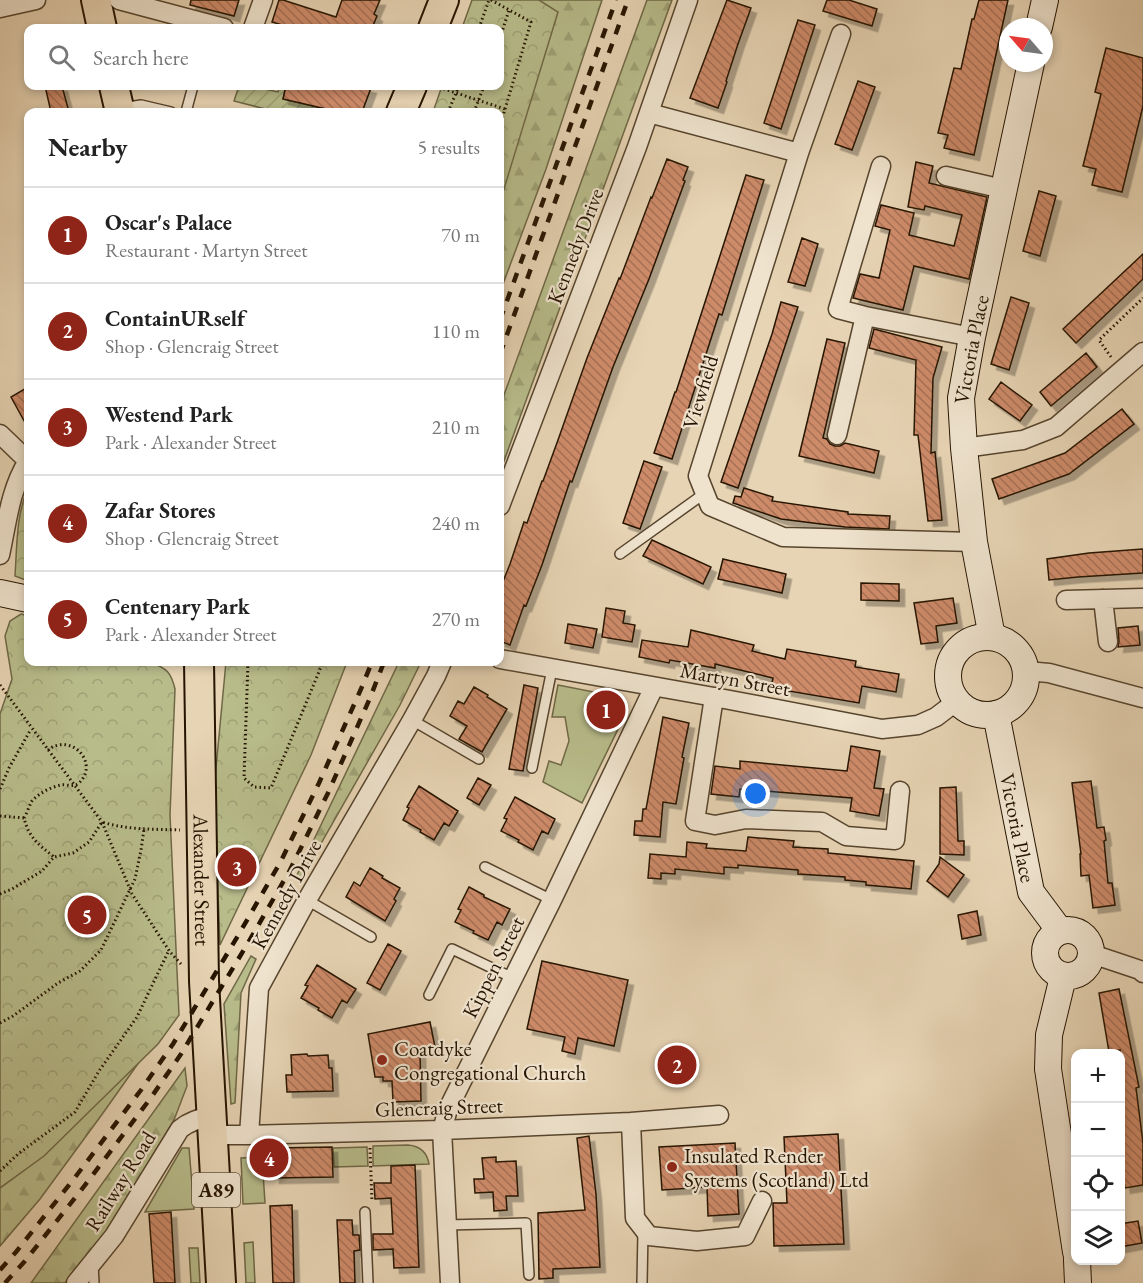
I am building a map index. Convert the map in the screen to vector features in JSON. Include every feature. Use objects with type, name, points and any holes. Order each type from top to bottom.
[{"type":"main road","points":[[96,0],[101,24]]},
{"type":"main road","points":[[435,24],[444,0]]},
{"type":"main road","points":[[403,108],[410,90]]},
{"type":"main road","name":"Alexander Street","points":[[196,666],[204,981],[212,1116]]},
{"type":"main road","name":"A89","points":[[212,1116],[222,1283]]},
{"type":"street","points":[[0,8],[36,0]]},
{"type":"street","points":[[119,0],[203,24]]},
{"type":"street","points":[[255,24],[263,0]]},
{"type":"street","name":"Kennedy Drive","points":[[504,495],[649,113],[688,0]]},
{"type":"street","points":[[1041,18],[1045,0]]},
{"type":"street","name":"Viewfield","points":[[705,493],[698,476],[799,153],[841,34]]},
{"type":"street","name":"Victoria Place","points":[[992,637],[974,542],[961,398],[1029,72]]},
{"type":"street","points":[[649,113],[799,153]]},
{"type":"street","points":[[881,166],[838,309],[972,337]]},
{"type":"street","points":[[946,176],[1003,189]]},
{"type":"street","points":[[837,435],[865,316]]},
{"type":"street","points":[[964,448],[1023,440],[1056,427],[1143,352]]},
{"type":"street","points":[[0,434],[24,457]]},
{"type":"street","points":[[0,555],[13,494],[24,468]]},
{"type":"street","points":[[705,493],[710,506],[783,537],[974,542]]},
{"type":"street","points":[[0,593],[24,598]]},
{"type":"street","points":[[1066,600],[1143,598]]},
{"type":"street","points":[[1103,599],[1108,642]]},
{"type":"street","points":[[992,637],[1015,648],[1026,671],[1022,693],[1016,703],[1007,710],[985,715],[974,713],[957,701],[950,690],[948,676],[950,663],[956,652],[966,643],[979,638],[992,637]]},
{"type":"street","name":"Martyn Street","points":[[504,660],[882,729],[918,725],[936,717],[957,701]]},
{"type":"street","name":"Kennedy Drive","points":[[249,1135],[259,988],[307,900],[412,720],[440,666]]},
{"type":"street","points":[[1026,671],[1049,673],[1143,698]]},
{"type":"street","name":"Kippen Street","points":[[450,1283],[442,1130],[448,1109],[654,687]]},
{"type":"street","points":[[714,697],[695,821],[715,825],[746,819],[822,822],[846,836],[895,840],[900,791]]},
{"type":"street","name":"Victoria Place","points":[[996,714],[1031,892],[1060,931]]},
{"type":"street","points":[[1060,931],[1080,933],[1088,940],[1092,954],[1090,963],[1085,970],[1075,976],[1063,977],[1055,973],[1049,967],[1045,957],[1046,943],[1060,931]]},
{"type":"street","points":[[1092,954],[1143,973]]},
{"type":"street","points":[[1063,977],[1049,1035],[1048,1069],[1071,1219]]},
{"type":"street","name":"Glencraig Street","points":[[249,1135],[631,1122],[719,1115]]},
{"type":"street","points":[[212,1116],[249,1135]]},
{"type":"street","name":"Railway Road","points":[[76,1283],[114,1236],[180,1129],[196,1119],[212,1116]]},
{"type":"street","points":[[631,1122],[635,1218],[649,1236],[697,1241],[746,1236],[762,1202]]},
{"type":"street","points":[[1077,1265],[1078,1283]]},
{"type":"lane","points":[[187,108],[192,90]]},
{"type":"lane","points":[[118,102],[154,108]]},
{"type":"lane","points":[[620,554],[705,493]]},
{"type":"lane","points":[[532,768],[552,669]]},
{"type":"lane","points":[[412,720],[479,759]]},
{"type":"lane","points":[[485,867],[552,900]]},
{"type":"lane","points":[[307,900],[371,937]]},
{"type":"lane","points":[[429,995],[452,949],[513,978]]},
{"type":"lane","points":[[365,1212],[368,1283]]},
{"type":"lane","points":[[446,1225],[526,1223],[529,1275]]},
{"type":"lane","points":[[642,1283],[643,1228]]},
{"type":"lane","points":[[93,1263],[94,1283]]},
{"type":"path","points":[[481,24],[490,0],[531,22],[504,112]]},
{"type":"path","points":[[504,26],[509,10]]},
{"type":"path","points":[[447,90],[502,108]]},
{"type":"path","points":[[449,108],[457,90]]},
{"type":"path","points":[[476,108],[483,90]]},
{"type":"path","points":[[1122,371],[1099,340],[1143,298]]},
{"type":"path","points":[[1138,303],[1143,308]]},
{"type":"path","points":[[248,666],[244,778],[254,787],[272,788],[321,666]]},
{"type":"path","points":[[0,685],[102,822],[130,889],[169,950],[182,965]]},
{"type":"path","points":[[0,789],[9,768],[32,729]]},
{"type":"path","points":[[48,750],[58,745],[76,748],[84,757],[86,767],[84,776],[75,786],[61,785],[44,791],[32,802],[24,818],[27,830],[35,842],[54,857]]},
{"type":"path","points":[[0,816],[24,818]]},
{"type":"path","points":[[102,822],[144,829],[201,831]]},
{"type":"path","points":[[0,894],[42,871],[54,857],[73,853],[89,842],[102,822]]},
{"type":"path","points":[[1,1023],[57,983],[80,970],[101,950],[135,879],[144,829]]},
{"type":"path","points":[[0,1171],[18,1154],[75,1112],[99,1071],[137,1017],[169,950]]},
{"type":"path","points":[[365,1212],[372,1212],[370,1132]]},
{"type":"green space","points":[[472,0],[539,0],[558,12],[504,189],[504,108],[434,108],[441,90],[504,90],[504,24],[463,24]]},
{"type":"green space","points":[[513,0],[602,0],[546,169],[504,281],[504,108]]},
{"type":"green space","points":[[647,0],[672,0],[504,461],[504,395]]},
{"type":"green space","points":[[238,90],[278,92],[285,90],[283,99],[322,108],[261,108],[234,101]]},
{"type":"green space","points":[[24,498],[24,579],[15,576],[19,520]]},
{"type":"green space","points":[[21,614],[24,615],[24,666],[159,666],[165,669],[172,679],[175,689],[170,815],[179,1015],[158,1044],[44,1156],[0,1188],[0,714],[12,679],[5,636],[10,621]]},
{"type":"green space","points":[[226,666],[345,666],[311,755],[220,945],[214,789]]},
{"type":"green space","points":[[397,666],[419,666],[400,705],[299,882],[297,875]]},
{"type":"green space","points":[[558,685],[594,692],[589,717],[621,723],[582,803],[543,782],[549,761],[561,765],[569,741],[565,717],[552,717]]},
{"type":"green space","points":[[251,956],[256,959],[241,993],[235,1103],[231,1104],[224,1004]]},
{"type":"green space","points":[[159,1034],[40,1199],[0,1246],[0,1154]]},
{"type":"green space","points":[[185,1068],[187,1086],[174,1120],[109,1228],[65,1283],[31,1283]]},
{"type":"green space","points":[[408,1145],[422,1150],[429,1164],[373,1166],[373,1146]]},
{"type":"green space","points":[[367,1147],[368,1166],[334,1167],[333,1148]]},
{"type":"green space","points":[[182,1148],[189,1148],[194,1209],[145,1212]]},
{"type":"green space","points":[[262,1157],[265,1203],[243,1204],[241,1158]]},
{"type":"green space","points":[[253,1242],[255,1283],[246,1283],[244,1243]]},
{"type":"green space","points":[[189,1248],[198,1248],[200,1283],[191,1283]]},
{"type":"building","points":[[191,0],[239,0],[234,16],[190,5]]},
{"type":"building","points":[[279,0],[336,17],[342,0],[380,0],[374,14],[377,16],[374,24],[279,24],[272,22]]},
{"type":"building","points":[[727,0],[751,8],[718,108],[690,98]]},
{"type":"building","points":[[827,0],[849,0],[877,9],[872,26],[823,11]]},
{"type":"building","points":[[979,0],[1008,0],[1004,18],[999,18],[999,41],[974,155],[944,148],[948,135],[938,133],[954,68],[961,69],[972,19],[974,19]]},
{"type":"building","points":[[798,20],[815,25],[781,129],[764,123]]},
{"type":"building","points":[[1106,48],[1143,58],[1143,106],[1122,192],[1092,185],[1096,169],[1083,166],[1101,94],[1095,92]]},
{"type":"building","points":[[858,81],[875,87],[852,150],[835,144]]},
{"type":"building","points":[[46,90],[63,90],[68,108],[50,108]]},
{"type":"building","points":[[285,90],[370,90],[364,108],[322,108],[283,99]]},
{"type":"building","points":[[667,159],[688,167],[649,279],[613,367],[572,482],[570,481],[542,565],[526,606],[524,605],[510,645],[504,643],[504,579],[524,522],[527,523],[543,481],[587,358]]},
{"type":"building","points":[[916,162],[933,166],[929,183],[987,197],[969,279],[914,266],[903,310],[853,298],[860,274],[879,278],[890,230],[875,226],[881,205],[914,213],[909,235],[954,246],[962,215],[925,206],[924,210],[908,207]]},
{"type":"building","points":[[746,175],[764,180],[722,315],[719,314],[672,459],[654,453]]},
{"type":"building","points":[[1039,191],[1056,196],[1040,256],[1023,251]]},
{"type":"building","points":[[802,238],[818,244],[805,286],[788,282]]},
{"type":"building","points":[[1143,254],[1143,279],[1076,343],[1063,329]]},
{"type":"building","points":[[1011,297],[1029,303],[1009,370],[991,364]]},
{"type":"building","points":[[781,302],[798,307],[738,488],[721,482]]},
{"type":"building","points":[[874,329],[942,347],[933,378],[931,453],[935,452],[942,520],[928,521],[918,435],[914,435],[916,360],[869,348]]},
{"type":"building","points":[[827,339],[845,343],[823,438],[835,446],[845,443],[879,451],[874,473],[799,456]]},
{"type":"building","points":[[1086,353],[1097,367],[1051,406],[1040,392]]},
{"type":"building","points":[[1001,382],[1032,405],[1020,421],[989,399]]},
{"type":"building","points":[[24,389],[24,421],[11,397]]},
{"type":"building","points":[[1122,409],[1134,424],[1069,474],[999,499],[992,479],[1065,453]]},
{"type":"building","points":[[644,461],[662,467],[640,529],[623,523]]},
{"type":"building","points":[[744,488],[773,497],[772,501],[848,512],[848,514],[890,516],[889,529],[845,527],[781,519],[733,503],[735,496],[741,497]]},
{"type":"building","points":[[652,540],[711,567],[703,584],[643,556]]},
{"type":"building","points":[[1143,549],[1143,573],[1049,580],[1047,559]]},
{"type":"building","points":[[723,559],[786,574],[782,593],[718,579]]},
{"type":"building","points":[[861,583],[899,584],[899,601],[861,600]]},
{"type":"building","points":[[953,598],[957,623],[936,626],[938,642],[921,644],[914,603]]},
{"type":"building","points":[[606,608],[625,611],[623,623],[635,625],[632,642],[602,637]]},
{"type":"building","points":[[568,624],[597,629],[593,648],[565,643]]},
{"type":"building","points":[[1138,626],[1140,645],[1118,647],[1118,628]]},
{"type":"building","points":[[691,630],[754,645],[752,651],[785,659],[787,649],[856,661],[855,667],[899,674],[896,692],[862,686],[859,703],[771,688],[773,678],[715,664],[715,668],[639,657],[642,640],[688,647]]},
{"type":"building","points":[[524,685],[538,688],[523,771],[509,769]]},
{"type":"building","points":[[474,687],[507,709],[482,752],[459,739],[467,726],[450,716],[458,701],[464,704]]},
{"type":"building","points":[[595,698],[618,702],[615,721],[591,716]]},
{"type":"building","points":[[663,717],[689,723],[676,804],[663,802],[660,837],[634,835],[635,821],[642,821],[643,809],[646,809]]},
{"type":"building","points":[[851,746],[880,751],[874,788],[884,789],[879,816],[850,811],[852,798],[740,789],[739,797],[711,794],[715,766],[740,769],[740,761],[847,771]]},
{"type":"building","points":[[478,778],[491,785],[479,805],[467,798]]},
{"type":"building","points":[[1091,781],[1097,828],[1104,827],[1108,883],[1112,883],[1115,905],[1093,908],[1089,875],[1081,876],[1081,854],[1072,783]]},
{"type":"building","points":[[419,786],[458,811],[449,826],[444,823],[434,840],[403,820],[409,808],[407,807]]},
{"type":"building","points":[[956,787],[958,841],[964,841],[964,855],[940,854],[940,788]]},
{"type":"building","points":[[515,797],[555,819],[548,834],[542,831],[533,850],[501,831],[507,819],[504,818]]},
{"type":"building","points":[[748,837],[794,841],[793,847],[828,849],[828,853],[914,861],[911,889],[866,885],[866,882],[845,880],[845,877],[798,874],[798,870],[738,865],[738,868],[724,867],[724,874],[675,869],[675,874],[661,873],[661,879],[648,878],[650,854],[686,857],[687,842],[707,844],[706,848],[746,851]]},
{"type":"building","points":[[940,857],[964,875],[948,897],[927,881],[939,864]]},
{"type":"building","points":[[370,868],[400,888],[385,921],[346,897],[354,882],[360,886]]},
{"type":"building","points":[[469,887],[510,909],[502,925],[497,922],[488,940],[455,922],[461,910],[458,909]]},
{"type":"building","points":[[977,911],[981,935],[962,939],[958,915]]},
{"type":"building","points":[[388,944],[401,951],[380,990],[367,983]]},
{"type":"building","points":[[542,961],[628,980],[614,1046],[578,1038],[575,1054],[562,1051],[565,1037],[527,1029]]},
{"type":"building","points":[[317,965],[356,989],[347,1003],[342,1000],[332,1018],[301,998],[308,986],[305,985]]},
{"type":"building","points":[[1119,989],[1139,1087],[1136,1088],[1143,1143],[1143,1185],[1125,1188],[1125,1049],[1108,1049],[1099,993]]},
{"type":"building","name":"Coatdyke Congregational Church","points":[[430,1022],[435,1047],[420,1050],[421,1101],[393,1102],[392,1081],[383,1081],[383,1077],[375,1077],[368,1034]]},
{"type":"building","points":[[307,1054],[308,1056],[328,1055],[329,1068],[332,1068],[333,1091],[287,1092],[286,1075],[292,1075],[291,1055]]},
{"type":"building","points":[[838,1134],[844,1244],[774,1246],[773,1203],[787,1203],[784,1137]]},
{"type":"building","points":[[589,1136],[596,1194],[600,1267],[553,1269],[553,1278],[539,1279],[538,1213],[585,1210],[577,1138]]},
{"type":"building","points":[[735,1143],[739,1214],[708,1216],[707,1187],[662,1190],[659,1147]]},
{"type":"building","points":[[332,1147],[333,1177],[274,1178],[274,1166],[267,1166],[266,1151],[273,1151],[273,1148]]},
{"type":"building","points":[[496,1157],[496,1162],[516,1161],[518,1196],[506,1196],[507,1210],[494,1211],[493,1192],[475,1193],[474,1179],[484,1179],[482,1158]]},
{"type":"building","points":[[415,1165],[419,1267],[394,1268],[393,1249],[373,1250],[373,1234],[393,1234],[391,1198],[375,1199],[374,1183],[391,1183],[391,1166]]},
{"type":"building","points":[[292,1205],[294,1283],[273,1283],[270,1206]]},
{"type":"building","points":[[171,1212],[175,1283],[154,1283],[149,1214]]},
{"type":"building","points":[[337,1220],[352,1220],[353,1235],[359,1235],[360,1250],[354,1251],[355,1283],[340,1283]]},
{"type":"building","points":[[1138,1221],[1142,1243],[1125,1246],[1125,1223]]},
{"type":"railway","points":[[504,309],[616,0]]},
{"type":"railway","points":[[504,343],[628,0]]},
{"type":"railway","points":[[0,1270],[73,1180],[173,1044],[281,861],[319,783],[370,666]]},
{"type":"railway","points":[[5,1283],[82,1189],[181,1054],[290,870],[328,793],[382,666]]},
{"type":"place","name":"Oscar's Palace","points":[[606,710]]},
{"type":"place","name":"Westend Park","points":[[237,867]]},
{"type":"place","name":"Centenary Park","points":[[87,915]]},
{"type":"place","name":"Coatdyke Congregational Church","points":[[382,1060]]},
{"type":"place","name":"ContainURself","points":[[677,1065]]},
{"type":"place","name":"Zafar Stores","points":[[269,1158]]},
{"type":"place","name":"Insulated Render Systems (Scotland) Ltd","points":[[672,1167]]}]
